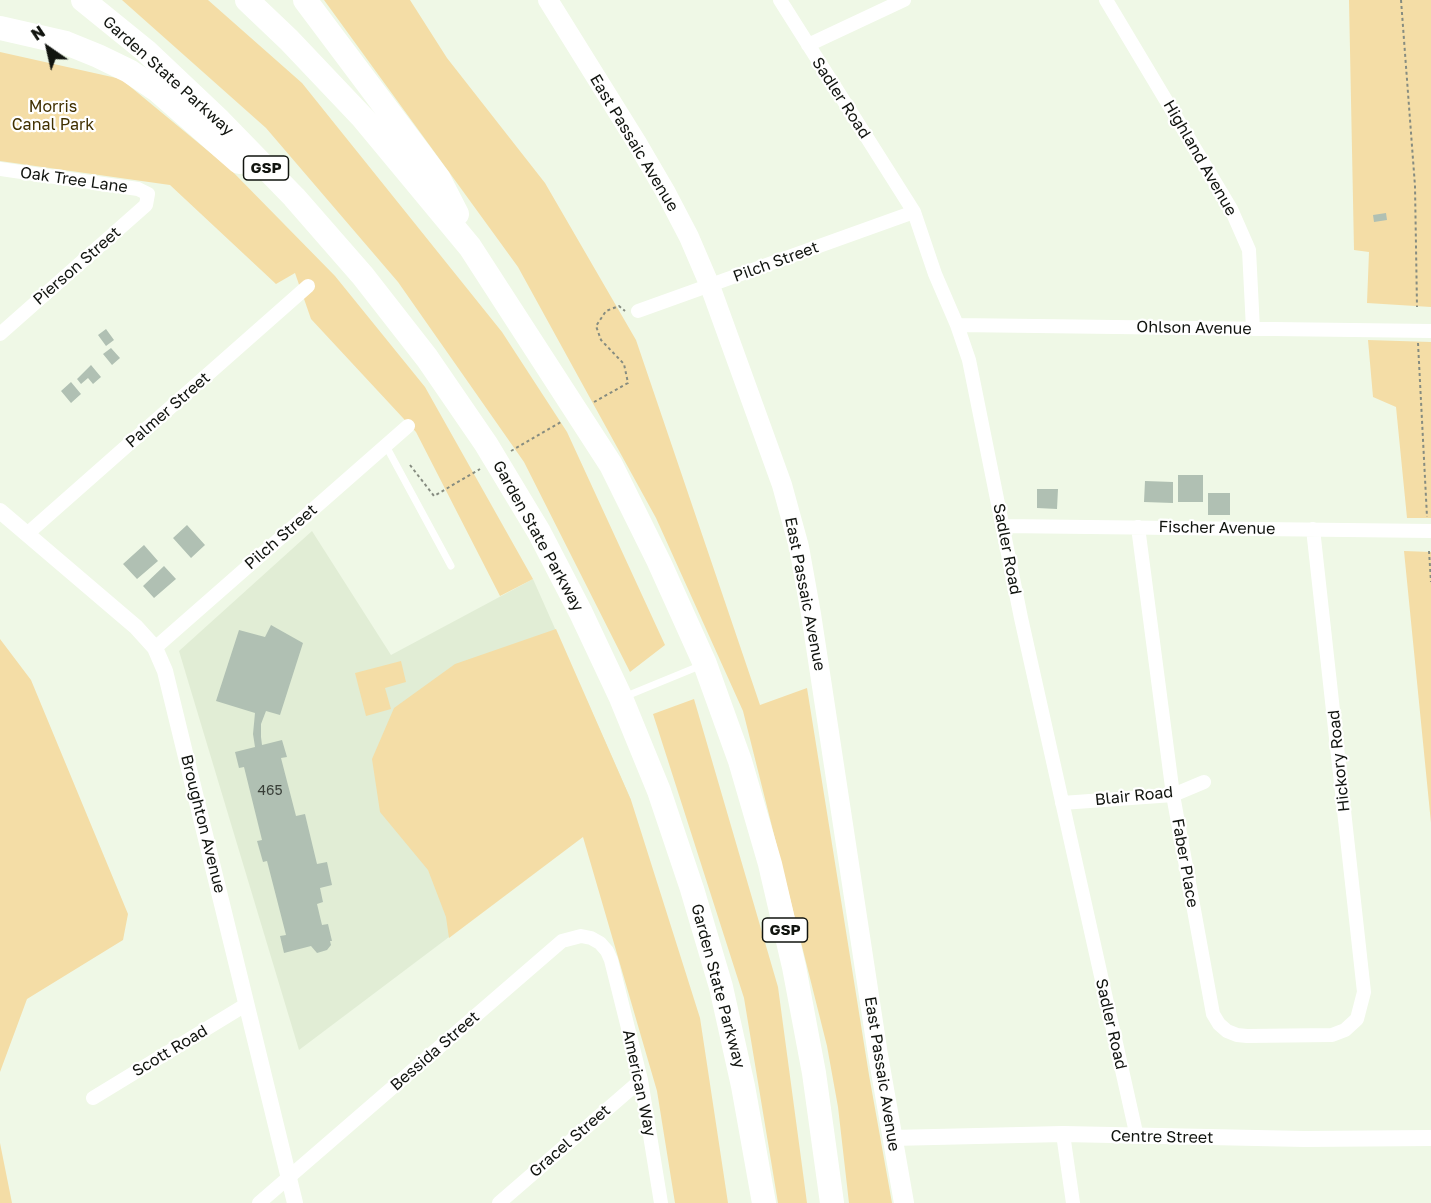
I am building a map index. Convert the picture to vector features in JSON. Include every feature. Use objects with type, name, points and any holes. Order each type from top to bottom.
[{"type":"highway","name":"Garden State Parkway","points":[[83,0],[146,51],[220,121],[294,197],[363,276],[427,358],[492,454],[544,542],[621,698],[659,791],[692,889],[721,987],[743,1086],[764,1203]]},
{"type":"highway","name":"GSP","points":[[247,0],[289,40],[363,118],[470,247],[611,465],[659,562],[705,664],[740,761],[773,876],[794,968],[814,1073],[832,1203]]},
{"type":"highway","points":[[305,0],[439,179],[452,202],[470,247]]},
{"type":"highway","points":[[0,28],[66,44],[98,56],[129,71],[157,90],[189,116],[363,276]]},
{"type":"main road","name":"East Passaic Avenue","points":[[548,0],[665,191],[689,237],[710,286],[782,485],[799,547],[811,614],[904,1203]]},
{"type":"street","name":"Sadler Road","points":[[780,0],[914,212],[935,274],[969,360],[1062,803],[1137,1137]]},
{"type":"street","points":[[808,45],[904,0]]},
{"type":"street","name":"Highland Avenue","points":[[1106,0],[1231,209],[1250,250],[1252,329]]},
{"type":"street","name":"Oak Tree Lane","points":[[0,169],[138,189],[148,194]]},
{"type":"street","name":"Pierson Street","points":[[0,334],[146,205],[148,194]]},
{"type":"street","name":"Pilch Street","points":[[638,311],[914,212]]},
{"type":"street","name":"Palmer Street","points":[[27,534],[308,286]]},
{"type":"street","name":"Ohlson Avenue","points":[[957,325],[1431,331]]},
{"type":"street","name":"Pilch Street","points":[[155,648],[408,426]]},
{"type":"street","name":"Broughton Avenue","points":[[0,511],[136,627],[155,648],[165,671],[295,1203]]},
{"type":"street","name":"Fischer Avenue","points":[[1003,526],[1313,529],[1429,527]]},
{"type":"street","name":"Faber Place","points":[[1138,527],[1173,795],[1213,1014],[1219,1024],[1227,1031],[1237,1035],[1332,1035],[1355,1023],[1365,992]]},
{"type":"street","name":"Hickory Road","points":[[1313,529],[1365,992]]},
{"type":"street","name":"Blair Road","points":[[1062,803],[1173,795],[1204,782]]},
{"type":"street","name":"Bessida Street","points":[[259,1203],[562,941],[581,936],[591,938],[607,951],[612,964]]},
{"type":"street","name":"American Way","points":[[612,964],[641,1080],[661,1203]]},
{"type":"street","name":"Scott Road","points":[[93,1098],[247,1004]]},
{"type":"street","name":"Gracel Street","points":[[499,1203],[641,1080]]},
{"type":"street","points":[[1063,1134],[1073,1203]]},
{"type":"street","name":"Centre Street","points":[[892,1138],[1063,1134],[1137,1137],[1431,1138]]},
{"type":"lane","points":[[388,444],[451,566]]},
{"type":"lane","points":[[621,698],[705,664]]},
{"type":"path","points":[[1401,0],[1415,186],[1417,307]]},
{"type":"path","points":[[587,406],[628,383],[624,364],[600,340],[596,326],[606,311],[619,306],[628,314],[638,311]]},
{"type":"path","points":[[1418,337],[1429,527]]},
{"type":"path","points":[[506,454],[567,418]]},
{"type":"path","points":[[388,444],[434,496],[485,466]]},
{"type":"path","points":[[1429,551],[1431,582]]},
{"type":"shaded area","points":[[312,531],[391,655],[533,579],[631,800],[299,1050],[179,651]]},
{"type":"green space","points":[[122,0],[208,0],[302,83],[502,332],[567,432],[665,645],[630,672],[524,462],[398,282],[266,128]]},
{"type":"green space","points":[[324,0],[410,0],[447,58],[545,183],[636,340],[760,705],[807,688],[869,1075],[892,1203],[849,1203],[838,1107],[827,1046],[743,711],[656,518],[518,267]]},
{"type":"green space","points":[[1349,0],[1431,0],[1431,307],[1367,303],[1369,252],[1354,250]]},
{"type":"green space","name":"Morris Canal Park","points":[[0,52],[121,79],[230,169],[335,276],[425,387],[533,579],[500,596],[416,432],[311,319],[295,273],[276,284],[170,185],[0,161]]},
{"type":"green space","points":[[1368,340],[1431,342],[1431,518],[1407,518],[1396,407],[1373,397]]},
{"type":"green space","points":[[1404,551],[1431,552],[1431,823]]},
{"type":"green space","points":[[556,629],[631,800],[700,1018],[728,1203],[675,1203],[657,1091],[583,837],[449,938],[446,917],[428,870],[380,812],[372,759],[394,708],[455,664]]},
{"type":"green space","points":[[0,639],[31,680],[128,914],[123,940],[27,999],[0,1072]]},
{"type":"green space","points":[[401,661],[406,682],[385,688],[391,709],[366,716],[355,673]]},
{"type":"green space","points":[[694,699],[778,987],[807,1203],[778,1203],[744,998],[653,714]]},
{"type":"green space","points":[[0,1143],[12,1203],[0,1203]]},
{"type":"building","points":[[1386,213],[1387,220],[1374,222],[1373,215]]},
{"type":"building","points":[[106,329],[114,340],[106,346],[98,335]]},
{"type":"building","points":[[111,348],[120,358],[112,365],[103,354]]},
{"type":"building","points":[[91,365],[101,377],[93,384],[88,378],[81,384],[77,379]]},
{"type":"building","points":[[71,382],[81,394],[71,403],[61,391]]},
{"type":"building","points":[[1178,475],[1203,475],[1203,502],[1178,502]]},
{"type":"building","points":[[1145,481],[1173,482],[1173,503],[1144,502]]},
{"type":"building","points":[[1037,489],[1058,489],[1057,509],[1037,508]]},
{"type":"building","points":[[1208,493],[1230,493],[1230,515],[1208,515]]},
{"type":"building","points":[[187,525],[205,545],[191,558],[173,538]]},
{"type":"building","points":[[144,545],[158,561],[137,579],[123,564]]},
{"type":"building","points":[[164,566],[176,579],[154,598],[143,586]]},
{"type":"building","points":[[271,625],[303,643],[280,715],[266,711],[261,724],[261,737],[262,745],[282,740],[287,757],[281,758],[296,816],[305,814],[317,864],[327,862],[332,885],[320,888],[323,902],[317,904],[322,925],[328,924],[332,941],[327,950],[317,953],[311,946],[284,953],[280,936],[286,935],[267,861],[263,862],[257,841],[262,840],[244,767],[239,768],[235,752],[255,747],[253,734],[255,713],[216,701],[239,630],[265,637]]}]
